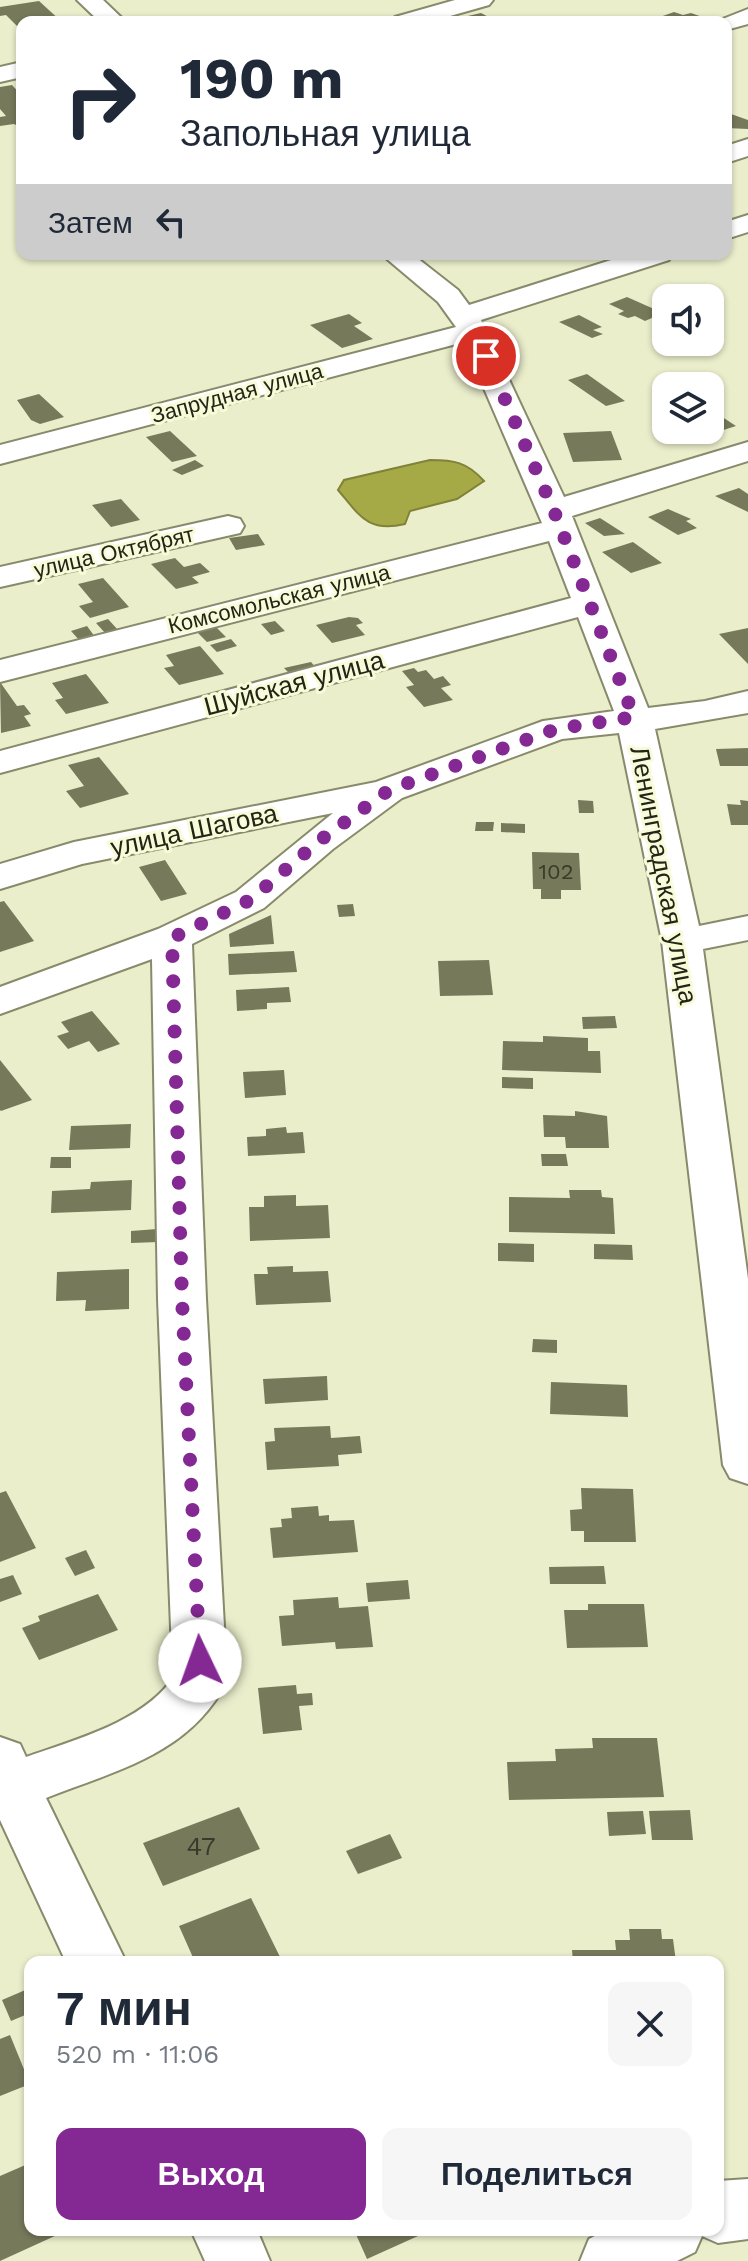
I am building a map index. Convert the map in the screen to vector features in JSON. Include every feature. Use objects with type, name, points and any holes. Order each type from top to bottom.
[{"type":"street","points":[[89,0],[107,16]]},
{"type":"street","points":[[424,16],[481,0]]},
{"type":"street","name":"Ленинградская улица","points":[[403,260],[448,296],[470,323],[557,520],[634,717],[682,941],[748,1465]]},
{"type":"street","name":"Запрудная улица","points":[[0,455],[470,323],[643,260]]},
{"type":"street","name":"Комсомольская улица","points":[[0,671],[557,520],[748,451]]},
{"type":"street","name":"улица Октябрят","points":[[0,577],[228,526]]},
{"type":"street","name":"Шуйская улица","points":[[0,762],[589,604]]},
{"type":"street","points":[[0,1001],[172,938],[250,900],[319,841],[389,790],[556,729],[634,717],[705,712],[748,702]]},
{"type":"street","name":"улица Шагова","points":[[0,877],[74,854],[389,790]]},
{"type":"street","points":[[682,941],[748,928]]},
{"type":"street","points":[[93,1956],[6,1773],[156,1728],[193,1697],[200,1681],[182,1299],[172,938]]},
{"type":"street","points":[[724,2211],[748,2209]]},
{"type":"street","points":[[226,2236],[238,2261]]},
{"type":"street","points":[[612,2261],[660,2236]]},
{"type":"shaded area","points":[[430,460],[460,463],[484,481],[457,499],[410,511],[405,524],[392,526],[366,520],[338,490],[344,480]]},
{"type":"building","points":[[39,1],[55,16],[16,16],[16,25],[6,15],[0,16],[0,7]]},
{"type":"building","points":[[674,12],[700,16],[663,16]]},
{"type":"building","points":[[12,85],[16,89],[16,125],[0,126],[0,117],[6,116],[0,109],[0,87]]},
{"type":"building","points":[[732,114],[748,120],[748,129],[732,128]]},
{"type":"building","points":[[627,297],[652,308],[652,318],[645,321],[635,316],[628,318],[618,314],[624,311],[609,304]]},
{"type":"building","points":[[349,314],[362,323],[354,326],[373,339],[342,348],[310,325]]},
{"type":"building","points":[[579,315],[602,327],[593,330],[603,334],[592,338],[559,322]]},
{"type":"building","points":[[587,374],[625,401],[606,406],[568,380]]},
{"type":"building","points":[[39,394],[64,417],[40,424],[31,420],[17,400]]},
{"type":"building","points":[[724,418],[736,426],[724,430]]},
{"type":"building","points":[[170,431],[197,456],[172,462],[146,437]]},
{"type":"building","points":[[611,431],[622,460],[573,462],[563,433]]},
{"type":"building","points":[[195,460],[204,466],[182,475],[172,470]]},
{"type":"building","points":[[739,488],[748,494],[748,512],[715,496]]},
{"type":"building","points":[[121,499],[140,520],[111,527],[92,505]]},
{"type":"building","points":[[668,509],[691,519],[686,521],[697,528],[678,535],[648,517]]},
{"type":"building","points":[[600,518],[625,534],[604,536],[585,523]]},
{"type":"building","points":[[258,534],[265,545],[236,550],[229,538]]},
{"type":"building","points":[[633,542],[662,563],[631,573],[602,552]]},
{"type":"building","points":[[175,558],[184,567],[200,563],[210,572],[192,577],[199,583],[176,589],[151,564]]},
{"type":"building","points":[[103,578],[129,607],[90,618],[79,606],[93,602],[78,584]]},
{"type":"building","points":[[349,617],[358,618],[363,623],[356,625],[365,635],[332,643],[316,625]]},
{"type":"building","points":[[108,619],[118,630],[106,634],[96,623]]},
{"type":"building","points":[[275,621],[285,631],[271,635],[261,624]]},
{"type":"building","points":[[87,626],[95,637],[80,641],[71,631]]},
{"type":"building","points":[[216,627],[226,637],[207,642],[197,632]]},
{"type":"building","points":[[748,628],[748,664],[719,634]]},
{"type":"building","points":[[231,639],[237,646],[217,652],[210,645]]},
{"type":"building","points":[[200,646],[224,674],[179,685],[164,668],[174,666],[166,655]]},
{"type":"building","points":[[311,662],[316,668],[290,674],[284,668]]},
{"type":"building","points":[[414,668],[418,672],[426,670],[434,679],[443,676],[451,685],[441,688],[453,700],[424,707],[406,687],[414,685],[402,671]]},
{"type":"building","points":[[86,674],[109,703],[66,714],[55,700],[63,698],[52,683]]},
{"type":"building","points":[[0,682],[17,706],[24,705],[31,714],[24,716],[31,726],[1,733]]},
{"type":"building","points":[[748,748],[748,766],[720,766],[716,749]]},
{"type":"building","points":[[99,757],[129,794],[80,808],[66,791],[84,786],[68,765]]},
{"type":"building","points":[[578,800],[593,801],[594,813],[579,813]]},
{"type":"building","points":[[740,800],[748,801],[748,825],[731,825],[727,804],[741,805]]},
{"type":"building","points":[[476,822],[494,822],[493,831],[475,831]]},
{"type":"building","points":[[501,823],[525,824],[525,833],[501,832]]},
{"type":"building","points":[[532,852],[579,853],[581,890],[561,890],[561,899],[541,899],[541,889],[533,889]]},
{"type":"building","points":[[165,860],[187,894],[161,901],[139,867]]},
{"type":"building","points":[[4,901],[34,941],[0,952],[0,902]]},
{"type":"building","points":[[353,904],[355,916],[339,917],[337,905]]},
{"type":"building","points":[[271,915],[274,944],[230,947],[229,934]]},
{"type":"building","points":[[294,951],[297,972],[229,975],[228,954]]},
{"type":"building","points":[[489,960],[493,995],[440,996],[438,961]]},
{"type":"building","points":[[289,987],[291,1002],[267,1003],[267,1009],[237,1011],[236,990]]},
{"type":"building","points":[[92,1011],[120,1044],[98,1052],[89,1041],[68,1049],[57,1036],[69,1032],[61,1022]]},
{"type":"building","points":[[615,1016],[617,1028],[583,1029],[582,1017]]},
{"type":"building","points":[[543,1036],[588,1038],[588,1051],[600,1051],[601,1073],[502,1070],[503,1041],[543,1042]]},
{"type":"building","points":[[0,1060],[32,1100],[0,1110]]},
{"type":"building","points":[[284,1070],[286,1095],[245,1098],[243,1072]]},
{"type":"building","points":[[502,1077],[533,1078],[533,1089],[502,1088]]},
{"type":"building","points":[[575,1111],[607,1116],[609,1148],[566,1148],[565,1137],[544,1137],[543,1115],[575,1116]]},
{"type":"building","points":[[131,1124],[130,1148],[69,1150],[71,1126]]},
{"type":"building","points":[[286,1127],[287,1133],[303,1132],[305,1153],[248,1156],[247,1137],[266,1136],[266,1129]]},
{"type":"building","points":[[541,1154],[566,1154],[568,1166],[542,1166]]},
{"type":"building","points":[[51,1157],[71,1157],[71,1168],[50,1168]]},
{"type":"building","points":[[132,1180],[131,1210],[51,1213],[52,1191],[90,1189],[91,1182]]},
{"type":"building","points":[[569,1190],[601,1190],[602,1197],[613,1198],[615,1234],[509,1232],[509,1197],[570,1198]]},
{"type":"building","points":[[296,1195],[296,1206],[328,1205],[330,1238],[250,1241],[249,1207],[264,1207],[264,1196]]},
{"type":"building","points":[[157,1229],[158,1242],[131,1243],[131,1231]]},
{"type":"building","points":[[498,1243],[534,1244],[534,1262],[498,1261]]},
{"type":"building","points":[[594,1244],[632,1245],[633,1260],[594,1259]]},
{"type":"building","points":[[293,1266],[293,1272],[328,1271],[331,1302],[256,1305],[254,1274],[268,1274],[267,1267]]},
{"type":"building","points":[[129,1269],[129,1309],[85,1311],[86,1300],[56,1301],[57,1272]]},
{"type":"building","points":[[533,1339],[557,1340],[557,1353],[532,1352]]},
{"type":"building","points":[[327,1376],[328,1400],[265,1404],[263,1379]]},
{"type":"building","points":[[551,1382],[627,1385],[628,1417],[550,1414]]},
{"type":"building","points":[[330,1426],[331,1438],[360,1436],[362,1453],[338,1455],[339,1466],[267,1470],[265,1442],[275,1441],[274,1428]]},
{"type":"building","points":[[581,1488],[633,1489],[636,1542],[584,1542],[584,1531],[571,1531],[570,1510],[582,1509]]},
{"type":"building","points":[[6,1491],[36,1548],[0,1562],[0,1493]]},
{"type":"building","points":[[318,1506],[319,1516],[329,1515],[329,1521],[354,1520],[358,1552],[273,1558],[270,1528],[282,1527],[281,1519],[292,1518],[291,1508]]},
{"type":"building","points":[[86,1550],[95,1568],[75,1576],[65,1558]]},
{"type":"building","points":[[604,1566],[606,1584],[550,1584],[549,1567]]},
{"type":"building","points":[[13,1575],[22,1594],[0,1602],[0,1579]]},
{"type":"building","points":[[408,1580],[410,1599],[368,1602],[366,1583]]},
{"type":"building","points":[[98,1594],[118,1630],[39,1660],[22,1628],[40,1621],[38,1616]]},
{"type":"building","points":[[338,1597],[339,1608],[368,1606],[373,1647],[336,1649],[335,1642],[282,1646],[279,1616],[294,1615],[293,1600]]},
{"type":"building","points":[[588,1604],[644,1604],[648,1647],[567,1648],[564,1610],[588,1610]]},
{"type":"building","points":[[296,1685],[297,1694],[312,1693],[313,1705],[299,1706],[302,1730],[263,1734],[258,1688]]},
{"type":"building","points":[[592,1738],[657,1738],[664,1797],[509,1800],[507,1762],[556,1761],[555,1749],[593,1748]]},
{"type":"building","points":[[239,1807],[260,1849],[163,1886],[143,1843]]},
{"type":"building","points":[[690,1810],[693,1840],[652,1840],[649,1811]]},
{"type":"building","points":[[643,1811],[646,1834],[609,1836],[607,1812]]},
{"type":"building","points":[[390,1834],[402,1858],[358,1874],[346,1851]]},
{"type":"building","points":[[251,1898],[280,1956],[192,1956],[179,1926]]},
{"type":"building","points":[[629,1929],[661,1929],[662,1939],[673,1939],[675,1956],[572,1956],[572,1950],[616,1950],[615,1940],[630,1940]]},
{"type":"building","points":[[24,1991],[24,2016],[11,2021],[2,2000]]},
{"type":"building","points":[[10,2035],[24,2069],[24,2086],[0,2096],[0,2039]]},
{"type":"building","points":[[24,2166],[24,2236],[55,2236],[0,2261],[0,2176]]},
{"type":"building","points":[[357,2236],[418,2236],[367,2259]]},
{"type":"route","points":[[200,1661],[182,1299],[172,938],[250,900],[319,841],[389,790],[556,729],[634,717],[554,511],[486,356]]}]
